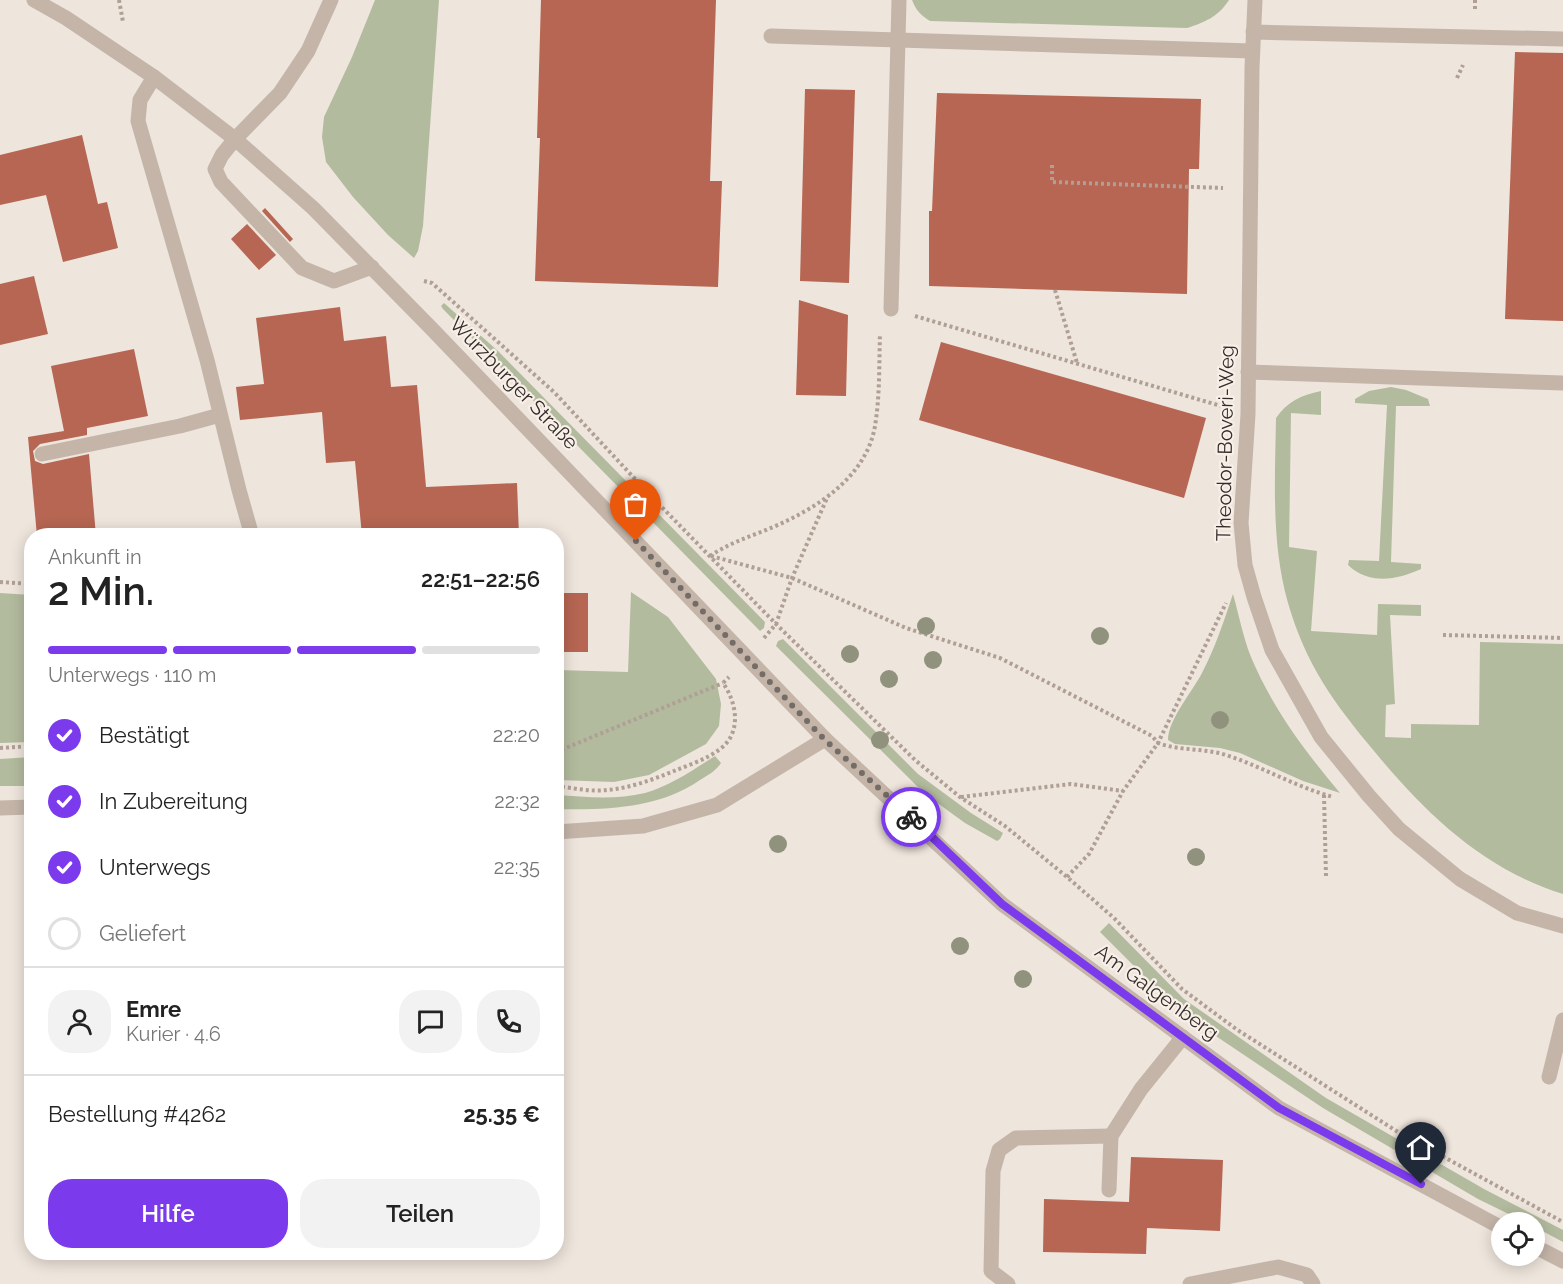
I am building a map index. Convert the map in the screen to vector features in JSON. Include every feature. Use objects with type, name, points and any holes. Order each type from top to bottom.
[{"type":"street","name":"Würzburger Straße","points":[[34,0],[66,18],[154,77],[235,140],[313,208],[825,740]]},
{"type":"street","points":[[331,0],[308,51],[280,93],[222,155],[215,170],[221,182],[302,268],[334,281],[372,267]]},
{"type":"street","points":[[891,309],[899,0]]},
{"type":"street","name":"Theodor-Boveri-Weg","points":[[1255,0],[1252,51],[1248,414],[1241,523],[1245,565],[1272,650],[1321,737],[1399,829],[1460,879],[1517,913],[1563,926]]},
{"type":"street","points":[[1253,32],[1563,39]]},
{"type":"street","points":[[771,36],[1252,51]]},
{"type":"street","points":[[154,77],[140,100],[138,121],[207,360],[250,528]]},
{"type":"street","points":[[1248,372],[1563,383]]},
{"type":"street","points":[[42,454],[180,426],[220,415]]},
{"type":"street","points":[[564,831],[643,826],[717,805],[825,740]]},
{"type":"street","name":"Am Galgenberg","points":[[825,740],[1002,904],[1279,1108],[1491,1222]]},
{"type":"street","points":[[0,808],[24,807]]},
{"type":"street","points":[[1549,1077],[1563,1020]]},
{"type":"street","points":[[1109,1190],[1111,1136],[1141,1089],[1183,1037]]},
{"type":"street","points":[[1008,1284],[991,1271],[993,1171],[999,1150],[1016,1138],[1111,1136]]},
{"type":"street","points":[[1545,1252],[1563,1261]]},
{"type":"street","points":[[1190,1284],[1278,1267],[1308,1275],[1313,1284]]},
{"type":"path","points":[[119,0],[123,29]]},
{"type":"path","points":[[1052,165],[1052,182],[1251,189]]},
{"type":"path","points":[[432,283],[554,392],[650,495],[776,624],[915,760],[960,797],[1005,826],[1067,877],[1114,918],[1182,989],[1236,1029],[1398,1132],[1563,1222]]},
{"type":"path","points":[[1055,290],[1078,364]]},
{"type":"path","points":[[710,556],[726,545],[778,525],[827,498],[852,474],[867,449],[875,428],[880,329],[891,309],[1248,414]]},
{"type":"path","points":[[776,624],[792,578],[827,498]]},
{"type":"path","points":[[710,556],[792,578],[906,628],[1000,658],[1152,736],[1158,743],[1172,748],[1228,756],[1324,795],[1347,801],[1369,796]]},
{"type":"path","points":[[1067,877],[1089,854],[1123,791],[1158,743],[1245,565]]},
{"type":"path","points":[[0,582],[24,584]]},
{"type":"path","points":[[1443,635],[1563,638]]},
{"type":"path","points":[[564,749],[723,683],[747,658]]},
{"type":"path","points":[[564,787],[605,791],[628,787],[693,764],[721,749],[733,730],[735,719],[735,708],[730,693],[723,683]]},
{"type":"path","points":[[0,748],[24,746]]},
{"type":"path","points":[[960,797],[1071,784],[1123,791]]},
{"type":"path","points":[[1324,795],[1326,876]]},
{"type":"green space","points":[[375,0],[439,0],[423,226],[418,251],[414,258],[388,235],[353,197],[326,162],[322,137],[324,117]]},
{"type":"green space","points":[[912,0],[1229,0],[1211,18],[1187,28],[930,21],[919,12]]},
{"type":"green space","points":[[444,303],[498,351],[765,622],[764,628],[760,631],[443,309],[441,306]]},
{"type":"green space","points":[[1391,387],[1428,399],[1430,406],[1396,406],[1391,562],[1421,564],[1421,569],[1402,576],[1383,579],[1365,576],[1348,565],[1349,560],[1379,561],[1387,405],[1355,403],[1355,399],[1369,391]]},
{"type":"green space","points":[[1321,391],[1321,415],[1291,413],[1289,547],[1317,551],[1311,631],[1377,635],[1378,604],[1421,605],[1421,616],[1390,615],[1395,704],[1386,705],[1385,737],[1411,738],[1411,724],[1479,725],[1480,642],[1563,644],[1563,894],[1507,870],[1458,837],[1436,817],[1394,774],[1346,716],[1323,682],[1303,646],[1288,603],[1276,534],[1276,418],[1295,400]]},
{"type":"green space","points":[[631,592],[668,617],[716,679],[721,704],[719,726],[706,744],[649,775],[614,782],[564,780],[564,670],[628,672]]},
{"type":"green space","points":[[0,593],[24,595],[24,742],[0,743]]},
{"type":"green space","points":[[1233,594],[1248,649],[1269,694],[1302,745],[1340,793],[1303,781],[1240,753],[1220,748],[1175,744],[1168,740],[1176,715],[1211,654]]},
{"type":"green space","points":[[783,639],[918,774],[971,813],[1003,833],[1000,839],[997,841],[965,823],[925,794],[776,646],[778,641]]},
{"type":"green space","points":[[715,756],[721,763],[714,771],[684,790],[667,797],[631,806],[564,809],[564,795],[612,797],[645,793],[690,772]]},
{"type":"green space","points":[[24,757],[24,786],[0,786],[0,759]]},
{"type":"green space","points":[[1109,923],[1184,999],[1326,1098],[1528,1212],[1505,1212],[1478,1199],[1323,1108],[1195,1022],[1168,1000],[1100,932]]},
{"type":"green space","points":[[1545,1221],[1563,1230],[1563,1242],[1545,1232]]},
{"type":"building","points":[[541,0],[716,0],[710,181],[722,181],[718,287],[535,281],[540,138],[537,138]]},
{"type":"building","points":[[1515,52],[1563,53],[1563,321],[1505,319]]},
{"type":"building","points":[[805,89],[855,90],[849,283],[800,281]]},
{"type":"building","points":[[937,93],[1201,99],[1199,169],[1189,169],[1187,294],[929,286],[929,211],[932,211]]},
{"type":"building","points":[[82,135],[98,204],[107,202],[118,248],[63,262],[46,195],[0,205],[0,155]]},
{"type":"building","points":[[265,208],[293,239],[290,242],[262,211]]},
{"type":"building","points":[[247,224],[276,255],[259,270],[231,239]]},
{"type":"building","points":[[34,276],[48,334],[0,345],[0,284]]},
{"type":"building","points":[[799,300],[848,315],[846,396],[796,395]]},
{"type":"building","points":[[340,307],[344,341],[386,336],[391,387],[417,385],[426,487],[517,483],[519,528],[361,528],[355,461],[326,463],[322,412],[240,420],[236,387],[264,384],[256,318]]},
{"type":"building","points":[[941,342],[1206,418],[1184,498],[919,420]]},
{"type":"building","points":[[134,349],[148,416],[87,428],[87,435],[40,444],[33,451],[35,461],[43,464],[89,454],[95,528],[36,528],[28,437],[64,431],[51,366]]},
{"type":"building","points":[[564,593],[588,593],[588,652],[564,652]]},
{"type":"building","points":[[1131,1157],[1223,1160],[1220,1231],[1147,1228],[1146,1254],[1043,1252],[1044,1199],[1129,1202]]},
{"type":"way so far","points":[[636,541],[825,740],[911,817]]},
{"type":"route","points":[[911,817],[1002,904],[1279,1108],[1421,1184]]}]
